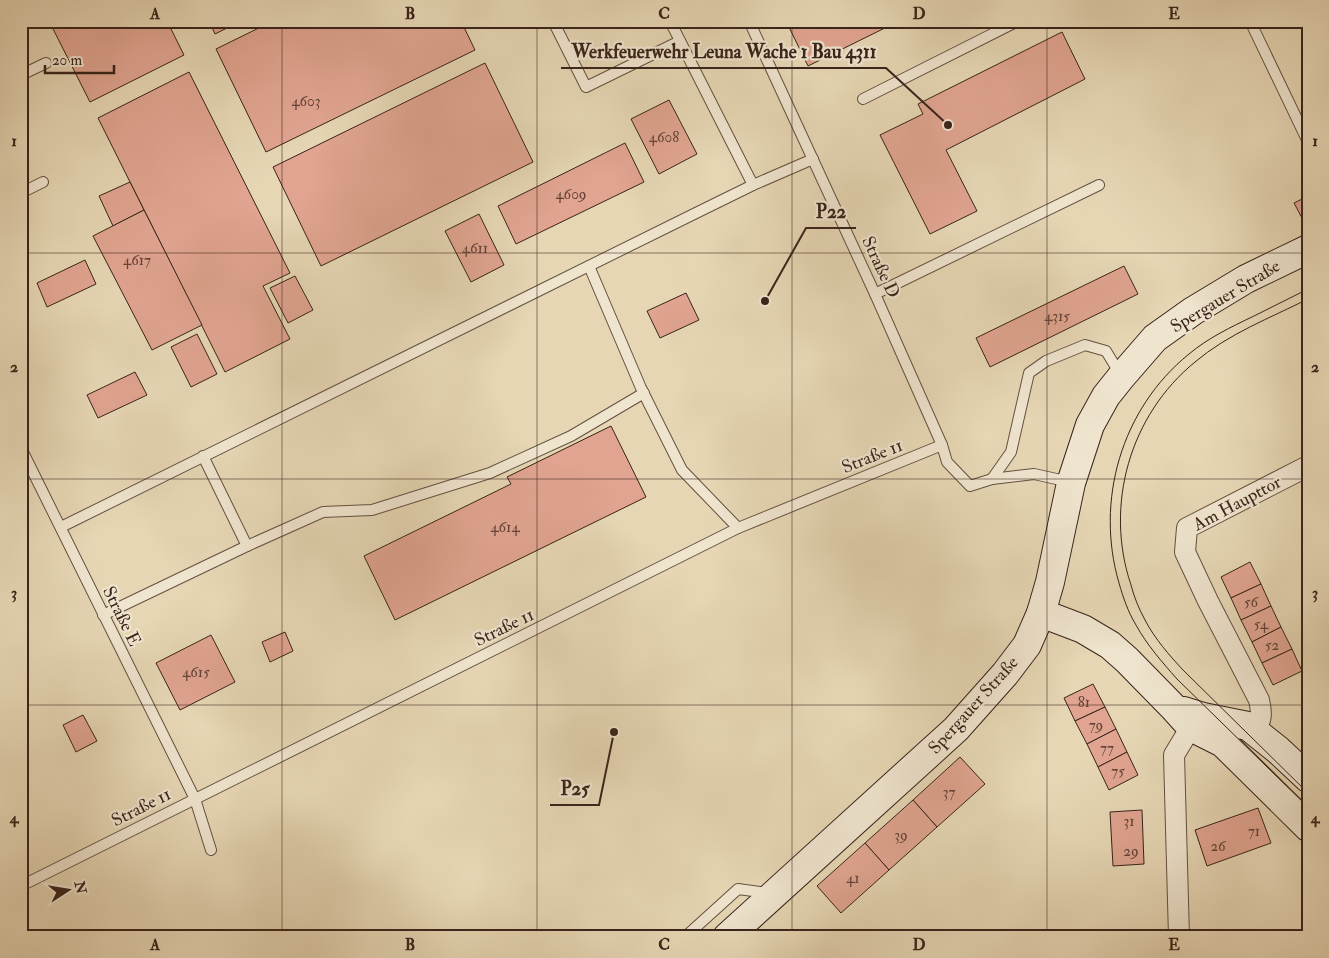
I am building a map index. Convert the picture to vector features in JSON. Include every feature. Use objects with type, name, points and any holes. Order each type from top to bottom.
[{"type":"main road","name":"Spergauer Straße","points":[[727,937],[956,729],[1005,674],[1027,644],[1041,613],[1050,582],[1071,482],[1090,425],[1106,396],[1124,374],[1156,338],[1193,311],[1246,279],[1308,249]]},
{"type":"main road","points":[[1041,613],[1083,630],[1110,645],[1127,660],[1191,727],[1223,743],[1308,827]]},
{"type":"main road","points":[[1173,707],[1202,717],[1248,726],[1278,750],[1302,765]]},
{"type":"street","name":"Am Haupttor","points":[[1255,732],[1262,713],[1259,700],[1185,552],[1187,528],[1308,466]]},
{"type":"street","points":[[1179,937],[1174,754],[1191,727]]},
{"type":"lane","points":[[553,21],[586,87],[680,41]]},
{"type":"lane","points":[[670,21],[753,185]]},
{"type":"lane","name":"Straße D","points":[[750,21],[875,294],[942,446]]},
{"type":"lane","points":[[863,99],[1018,21]]},
{"type":"lane","points":[[1250,21],[1308,142]]},
{"type":"lane","points":[[21,75],[46,62]]},
{"type":"lane","points":[[61,527],[753,185],[813,158]]},
{"type":"lane","points":[[21,193],[43,182]]},
{"type":"lane","points":[[875,294],[1099,185]]},
{"type":"lane","points":[[589,266],[644,393],[682,470],[738,528]]},
{"type":"lane","points":[[992,479],[1011,452],[1029,373],[1046,361],[1085,345],[1106,351],[1124,374]]},
{"type":"lane","points":[[103,615],[323,512],[372,510],[490,473],[571,436],[644,393]]},
{"type":"lane","points":[[942,446],[947,462],[970,486],[992,479],[1034,474],[1071,482]]},
{"type":"lane","name":"Straße 11","points":[[21,886],[738,528],[942,446]]},
{"type":"lane","name":"Straße E","points":[[21,448],[194,798],[211,850]]},
{"type":"lane","points":[[203,456],[247,546]]},
{"type":"lane","points":[[685,937],[738,889],[774,894]]},
{"type":"building","points":[[49,21],[167,21],[184,55],[90,102]]},
{"type":"building","points":[[209,21],[241,21],[215,34]]},
{"type":"building","points":[[273,21],[461,21],[475,50],[266,152],[216,49]]},
{"type":"building","points":[[786,21],[899,21],[808,66]]},
{"type":"building","points":[[1062,32],[1085,79],[946,150],[977,211],[930,234],[880,135],[923,114],[918,104]]},
{"type":"building","points":[[485,63],[533,162],[321,266],[273,167]]},
{"type":"building","points":[[189,72],[290,273],[263,286],[290,339],[225,372],[98,118]]},
{"type":"building","points":[[669,100],[697,154],[659,174],[631,119]]},
{"type":"building","points":[[625,143],[644,182],[516,244],[498,206]]},
{"type":"building","points":[[130,182],[144,210],[113,226],[99,196]]},
{"type":"building","points":[[1308,196],[1308,217],[1303,220],[1294,203]]},
{"type":"building","points":[[144,210],[202,325],[152,350],[93,236]]},
{"type":"building","points":[[479,214],[504,265],[471,282],[445,231]]},
{"type":"building","points":[[85,260],[96,284],[47,307],[37,283]]},
{"type":"building","points":[[1124,266],[1138,294],[990,367],[976,338]]},
{"type":"building","points":[[295,276],[313,310],[288,323],[270,288]]},
{"type":"building","points":[[686,293],[699,320],[660,338],[647,311]]},
{"type":"building","points":[[197,334],[217,374],[191,387],[171,347]]},
{"type":"building","points":[[135,372],[147,395],[98,418],[87,395]]},
{"type":"building","points":[[611,426],[646,497],[395,620],[364,556],[511,484],[507,477]]},
{"type":"building","points":[[1250,562],[1261,584],[1231,598],[1221,577]]},
{"type":"building","points":[[1261,584],[1271,606],[1241,620],[1231,598]]},
{"type":"building","points":[[1271,606],[1281,627],[1252,642],[1241,620]]},
{"type":"building","points":[[1281,627],[1292,649],[1262,663],[1252,642]]},
{"type":"building","points":[[285,632],[293,651],[270,662],[262,642]]},
{"type":"building","points":[[211,635],[235,682],[180,710],[156,663]]},
{"type":"building","points":[[1292,649],[1302,671],[1273,685],[1262,663]]},
{"type":"building","points":[[1093,684],[1105,707],[1075,721],[1064,698]]},
{"type":"building","points":[[1105,707],[1116,729],[1087,744],[1075,721]]},
{"type":"building","points":[[83,715],[97,741],[76,752],[63,725]]},
{"type":"building","points":[[1116,729],[1127,752],[1098,767],[1087,744]]},
{"type":"building","points":[[1127,752],[1138,775],[1109,790],[1098,767]]},
{"type":"building","points":[[960,757],[985,784],[937,827],[913,800]]},
{"type":"building","points":[[913,800],[937,827],[889,870],[865,843]]},
{"type":"building","points":[[1258,808],[1271,843],[1207,866],[1195,830]]},
{"type":"building","points":[[1142,810],[1144,864],[1113,866],[1110,812]]},
{"type":"building","points":[[865,843],[889,870],[841,913],[817,886]]},
{"type":"tram line","points":[[1308,289],[1212,338],[1196,348],[1165,376],[1146,401],[1131,429],[1120,458],[1113,489],[1110,520],[1112,552],[1119,583],[1124,599],[1140,632],[1160,660],[1177,679],[1308,807]]},
{"type":"tram line","points":[[1308,299],[1221,343],[1195,362],[1172,384],[1154,408],[1139,435],[1128,463],[1122,493],[1120,524],[1123,555],[1132,589],[1141,612],[1153,634],[1184,671],[1308,793]]},
{"type":"place","name":"Werkfeuerwehr Leuna Wache 1 Bau 4311","points":[[948,125]]},
{"type":"place","name":"P22","points":[[765,301]]},
{"type":"place","name":"P25","points":[[614,732]]}]
